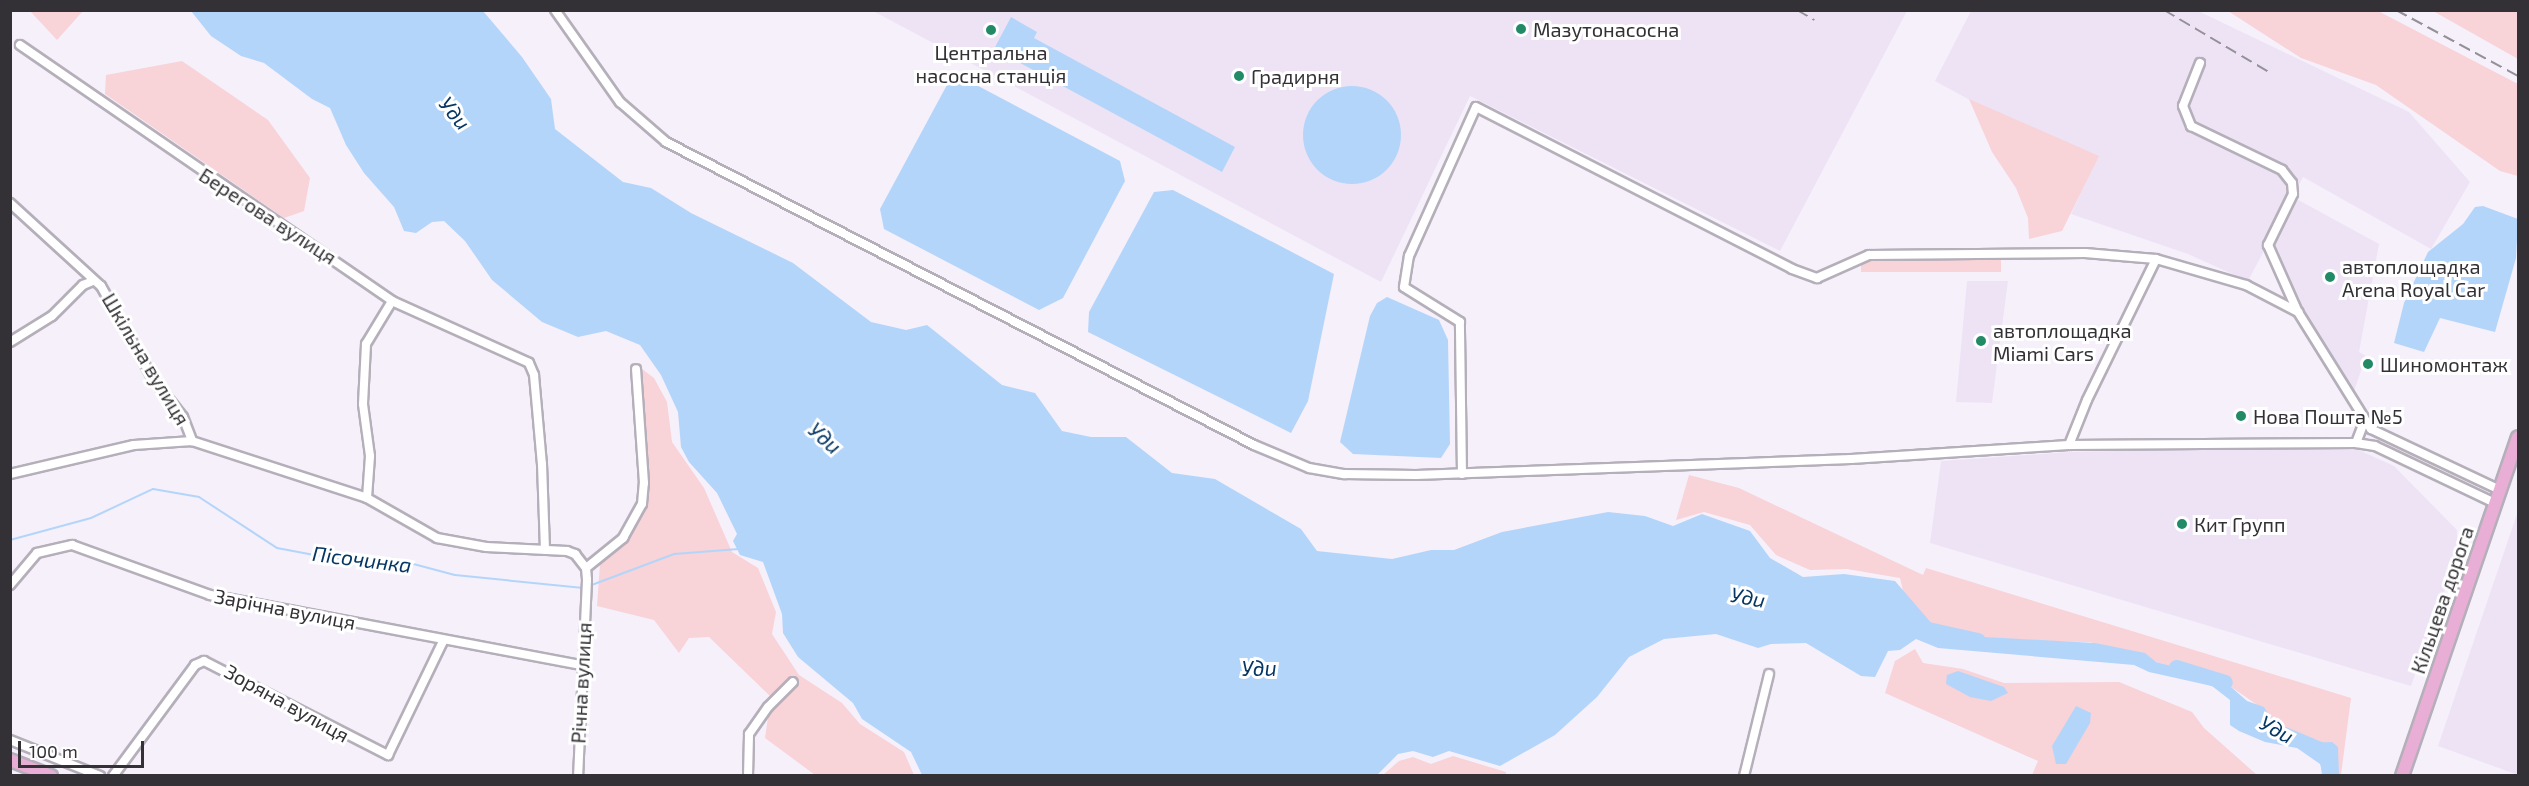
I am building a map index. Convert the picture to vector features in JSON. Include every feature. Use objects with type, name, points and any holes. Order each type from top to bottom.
[{"type":"highway","name":"Кільцева дорога","points":[[2402,776],[2495,502],[2515,458],[2518,437]]},
{"type":"highway","points":[[10,760],[51,776]]},
{"type":"street","points":[[555,10],[620,102],[666,142],[1254,445],[1309,468],[1344,474],[1462,474],[1872,458],[2069,446],[2356,443],[2375,446],[2495,502]]},
{"type":"street","name":"Берегова вулиця","points":[[20,45],[392,301],[530,363],[535,386],[545,550]]},
{"type":"street","points":[[2199,63],[2183,106],[2191,126],[2282,170],[2292,183],[2293,194],[2268,245],[2298,312],[2364,422],[2385,437],[2500,490]]},
{"type":"street","points":[[1462,474],[1460,322],[1404,287],[1409,256],[1476,107],[1792,269],[1817,278],[1869,255],[2085,253],[2156,259],[2246,285],[2298,312]]},
{"type":"street","name":"Шкільна вулиця","points":[[10,203],[80,264],[93,281],[101,286],[153,379],[183,417],[192,441]]},
{"type":"street","points":[[2069,446],[2087,400],[2156,259]]},
{"type":"street","points":[[10,342],[52,316],[83,285],[93,281]]},
{"type":"street","points":[[367,498],[370,456],[363,404],[366,344],[392,301]]},
{"type":"street","points":[[586,568],[623,538],[642,504],[644,483],[635,403],[636,369]]},
{"type":"street","points":[[2356,443],[2364,422]]},
{"type":"street","name":"Шкільна вулиця","points":[[10,474],[124,447],[192,441],[367,498],[437,538],[486,547],[567,551],[581,559],[586,568]]},
{"type":"street","name":"Зарічна вулиця","points":[[10,585],[37,553],[72,545],[210,595],[443,641],[582,665]]},
{"type":"street","name":"Річна вулиця","points":[[578,776],[587,591],[586,568]]},
{"type":"street","name":"Зоряна вулиця","points":[[113,776],[195,665],[204,661],[388,755],[443,641]]},
{"type":"street","points":[[1744,776],[1768,674]]},
{"type":"street","points":[[748,776],[748,734],[768,707],[793,682]]},
{"type":"street","points":[[10,740],[100,776]]},
{"type":"shaded area","points":[[30,11],[83,11],[57,40]]},
{"type":"shaded area","points":[[873,11],[1907,11],[1780,251],[1470,96],[1381,282]]},
{"type":"shaded area","points":[[1971,11],[2198,11],[2409,112],[2470,182],[2431,249],[2303,177],[2248,281],[2188,254],[2071,214],[2093,167],[1935,81]]},
{"type":"shaded area","points":[[2228,11],[2378,11],[2518,84],[2518,176],[2500,171],[2376,85],[2301,58]]},
{"type":"shaded area","points":[[2433,11],[2518,11],[2518,59]]},
{"type":"shaded area","points":[[182,61],[268,120],[310,178],[304,211],[284,218],[105,94],[106,75]]},
{"type":"shaded area","points":[[1969,99],[2099,156],[2062,231],[2029,239],[2028,218],[2016,188],[1992,152]]},
{"type":"shaded area","name":"автоплощадка Arena Royal Car","points":[[2293,197],[2379,244],[2359,352],[2366,356],[2353,394],[2303,310],[2271,243]]},
{"type":"shaded area","points":[[1861,260],[2001,260],[2001,272],[1861,272]]},
{"type":"shaded area","name":"автоплощадка Miami Cars","points":[[1967,281],[2008,281],[1992,403],[1956,402]]},
{"type":"shaded area","points":[[634,363],[654,378],[667,402],[672,442],[704,488],[732,552],[758,568],[776,612],[772,634],[799,675],[842,703],[860,724],[904,752],[914,775],[815,775],[765,738],[771,697],[709,637],[689,638],[679,653],[654,620],[597,606],[601,550],[627,536],[639,523],[643,507],[643,469],[633,400]]},
{"type":"shaded area","points":[[2350,446],[2394,466],[2457,530],[2457,555],[2411,686],[1930,543],[1941,461],[2070,452]]},
{"type":"shaded area","points":[[1689,475],[1739,488],[1923,575],[1926,568],[2351,698],[2341,775],[2337,775],[2337,750],[2316,740],[2304,746],[2272,725],[2266,711],[2224,682],[2090,642],[2010,641],[1958,632],[1909,617],[1900,578],[1847,569],[1810,570],[1776,555],[1750,525],[1704,512],[1676,520]]},
{"type":"shaded area","points":[[2518,511],[2518,775],[2438,746]]},
{"type":"shaded area","points":[[1915,649],[1923,663],[1963,669],[2004,683],[2119,682],[2192,712],[2204,728],[2257,775],[2032,775],[2038,761],[1885,693],[1895,661]]},
{"type":"shaded area","points":[[1453,756],[1506,772],[1506,775],[1383,775],[1399,761],[1413,757],[1431,764]]},
{"type":"water","points":[[191,11],[483,11],[522,57],[551,99],[555,129],[623,182],[651,188],[691,213],[793,263],[871,322],[906,330],[927,325],[1002,385],[1035,393],[1062,431],[1091,437],[1126,437],[1172,473],[1215,479],[1301,529],[1317,551],[1392,559],[1431,550],[1454,550],[1502,532],[1608,512],[1645,516],[1673,526],[1702,514],[1750,531],[1770,558],[1803,577],[1844,574],[1895,581],[1933,625],[1950,635],[2095,643],[2145,653],[2156,662],[2222,679],[2247,701],[2264,707],[2276,728],[2302,743],[2332,742],[2338,747],[2339,775],[2323,775],[2320,764],[2297,748],[2265,742],[2230,725],[2230,700],[2212,686],[2149,672],[2134,665],[1938,648],[1916,639],[1900,650],[1888,651],[1875,677],[1861,676],[1806,643],[1771,644],[1758,648],[1716,634],[1664,639],[1629,657],[1597,697],[1555,735],[1500,766],[1449,751],[1433,757],[1413,751],[1398,754],[1376,776],[922,775],[911,752],[862,719],[853,703],[798,657],[783,633],[782,614],[763,562],[740,555],[733,541],[737,534],[717,493],[689,462],[681,447],[678,412],[661,375],[640,345],[606,331],[578,337],[542,322],[492,280],[465,241],[444,221],[432,222],[416,233],[404,231],[394,207],[364,173],[346,145],[330,108],[312,99],[264,63],[241,56],[211,36]]},
{"type":"water","points":[[1011,17],[1037,32],[1034,38],[1235,147],[1222,172],[994,49]]},
{"type":"water","points":[[965,79],[1120,161],[1125,181],[1063,298],[1039,310],[884,229],[880,209],[948,83]]},
{"type":"water","points":[[1352,86],[1371,90],[1387,100],[1397,116],[1401,135],[1397,154],[1387,170],[1371,180],[1352,184],[1333,180],[1317,170],[1307,154],[1303,135],[1307,116],[1317,100],[1333,90]]},
{"type":"water","points":[[1173,190],[1334,274],[1308,401],[1291,433],[1088,332],[1089,312],[1154,192]]},
{"type":"water","points":[[2483,206],[2518,219],[2516,258],[2495,332],[2440,318],[2424,352],[2394,343],[2404,303],[2428,252],[2463,224],[2475,207]]},
{"type":"water","points":[[1387,297],[1439,320],[1448,340],[1450,444],[1441,458],[1353,454],[1340,442],[1370,316],[1377,303]]},
{"type":"water","points":[[1958,671],[2004,687],[2008,693],[1991,701],[1970,697],[1946,684],[1947,675]]},
{"type":"water","points":[[2076,706],[2091,713],[2090,723],[2066,764],[2056,764],[2052,746]]},
{"type":"waterway","name":"Пісочинка","points":[[10,540],[91,518],[153,489],[199,497],[277,548],[330,558],[391,558],[455,575],[583,588]]},
{"type":"waterway","name":"Пісочинка","points":[[589,586],[674,554],[739,549]]},
{"type":"waterway","name":"Уди","points":[[1928,629],[1978,640]]},
{"type":"waterway","name":"Уди","points":[[2176,667],[2225,682]]},
{"type":"waterway","name":"Уди","points":[[2284,734],[2327,752],[2329,776]]},
{"type":"railway","points":[[1797,10],[1814,20]]},
{"type":"railway","points":[[2164,10],[2269,72]]},
{"type":"railway","points":[[2396,10],[2518,76]]},
{"type":"place","name":"Мазутонасосна","points":[[1521,29]]},
{"type":"place","name":"Центральна насосна станція","points":[[991,30]]},
{"type":"place","name":"Градирня","points":[[1239,76]]},
{"type":"place","name":"автоплощадка Arena Royal Car","points":[[2330,277]]},
{"type":"place","name":"автоплощадка Miami Cars","points":[[1981,341]]},
{"type":"place","name":"Шиномонтаж","points":[[2368,364]]},
{"type":"place","name":"Нова Пошта №5","points":[[2241,416]]},
{"type":"place","name":"Кит Групп","points":[[2182,524]]}]
